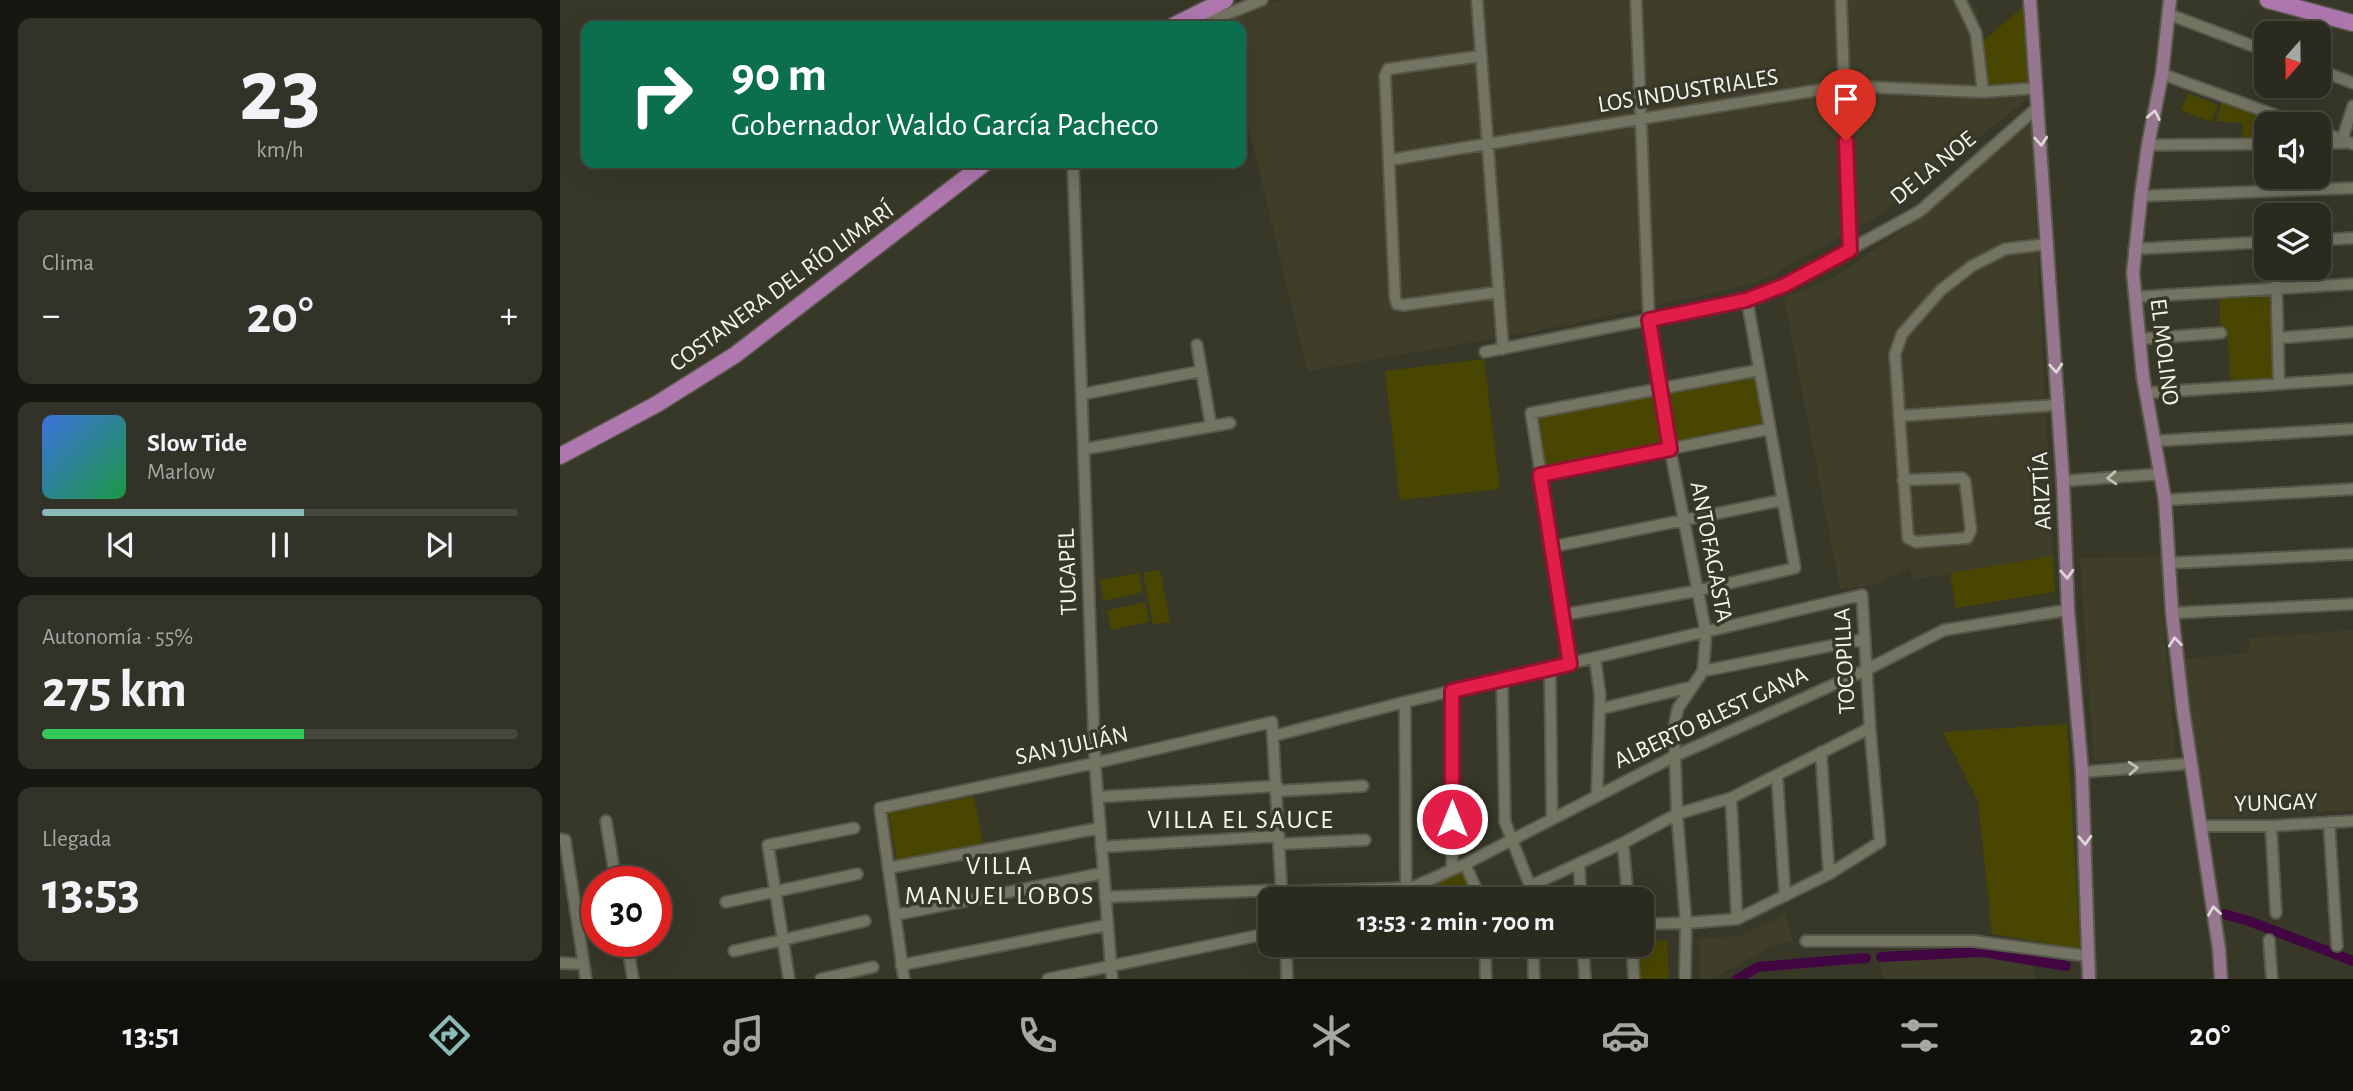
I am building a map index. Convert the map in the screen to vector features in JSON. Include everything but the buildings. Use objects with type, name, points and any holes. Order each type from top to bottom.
[{"type":"highway","points":[[1183,21],[1224,0]]},
{"type":"highway","points":[[2268,0],[2353,23]]},
{"type":"highway","name":"COSTANERA DEL RÍO LIMARÍ","points":[[560,456],[657,404],[735,355],[978,168]]},
{"type":"main road","name":"ARIZTÍA","points":[[2031,0],[2063,481],[2068,610],[2082,772],[2088,979]]},
{"type":"main road","name":"EL MOLINO","points":[[2170,0],[2162,74],[2148,145],[2134,249],[2135,297],[2138,339],[2165,500],[2172,613],[2183,710],[2219,949],[2221,979]]},
{"type":"main road","name":"EL MOLINO","points":[[2183,710],[2183,764]]},
{"type":"street","points":[[1214,21],[1262,0]]},
{"type":"street","points":[[1477,0],[1503,349]]},
{"type":"street","name":"ANTOFAGASTA","points":[[1636,0],[1649,320],[1670,449],[1706,633],[1703,671]]},
{"type":"street","points":[[1841,0],[1850,250]]},
{"type":"street","points":[[1960,0],[1976,33],[1983,92]]},
{"type":"street","points":[[2168,14],[2254,46]]},
{"type":"street","points":[[1481,56],[1388,69],[1385,76],[1395,297],[1397,304],[1499,292]]},
{"type":"street","points":[[2162,74],[2267,112]]},
{"type":"street","points":[[2331,75],[2353,83]]},
{"type":"street","name":"LOS INDUSTRIALES","points":[[1390,160],[1843,86],[1983,92],[2037,88]]},
{"type":"street","points":[[2331,136],[2348,142],[2353,106]]},
{"type":"street","name":"DE LA NOE","points":[[1485,352],[1746,300],[1785,285],[1920,211],[2038,107]]},
{"type":"street","points":[[2148,145],[2254,144]]},
{"type":"street","name":"TUCAPEL","points":[[1073,168],[1095,763],[1112,979]]},
{"type":"street","points":[[2141,196],[2353,188]]},
{"type":"street","points":[[2331,239],[2353,238]]},
{"type":"street","points":[[2134,249],[2254,243]]},
{"type":"street","points":[[1903,480],[1962,478],[1965,481],[1971,530],[1967,538],[1916,542],[1908,538],[1903,480],[1895,354],[1902,334],[1941,289],[1972,266],[2005,249],[2048,244]]},
{"type":"street","points":[[2277,280],[2279,384]]},
{"type":"street","points":[[2135,297],[2353,284]]},
{"type":"street","points":[[1562,615],[1696,591],[1795,568],[1746,300]]},
{"type":"street","points":[[2278,338],[2353,332]]},
{"type":"street","points":[[2138,339],[2221,333]]},
{"type":"street","points":[[1197,345],[1211,426]]},
{"type":"street","points":[[1570,664],[1531,413],[1759,370]]},
{"type":"street","points":[[1083,394],[1201,372]]},
{"type":"street","points":[[2146,393],[2353,379]]},
{"type":"street","points":[[1899,416],[2057,405]]},
{"type":"street","points":[[1085,449],[1230,423]]},
{"type":"street","points":[[1540,475],[1769,429]]},
{"type":"street","points":[[2155,441],[2353,429]]},
{"type":"street","points":[[2063,481],[2161,474]]},
{"type":"street","points":[[2165,500],[2353,489]]},
{"type":"street","points":[[1551,547],[1783,500]]},
{"type":"street","points":[[2170,563],[2353,554]]},
{"type":"street","name":"TOCOPILLA","points":[[1706,633],[1862,595],[1880,842],[1829,874]]},
{"type":"street","points":[[2172,613],[2353,604]]},
{"type":"street","name":"ALBERTO BLEST GANA","points":[[1412,887],[1465,864],[1675,756],[1866,670],[1944,630],[2068,610]]},
{"type":"street","points":[[1282,887],[1273,736],[1405,702],[1706,633]]},
{"type":"street","points":[[1685,979],[1686,923],[1675,756],[1678,709],[1703,671],[1865,639]]},
{"type":"street","points":[[1595,658],[1600,695],[1598,795]]},
{"type":"street","points":[[1550,669],[1552,817]]},
{"type":"street","points":[[1502,680],[1504,822],[1530,886],[1623,843],[1677,814],[1731,798],[1870,728]]},
{"type":"street","points":[[1600,709],[1691,687]]},
{"type":"street","points":[[1452,691],[1452,870]]},
{"type":"street","points":[[1405,702],[1407,887]]},
{"type":"street","name":"SAN JULIÁN","points":[[888,868],[880,808],[1095,763],[1272,722],[1273,736]]},
{"type":"street","points":[[1654,924],[1737,919],[1829,874],[1821,752]]},
{"type":"street","points":[[2082,772],[2183,764]]},
{"type":"street","points":[[1777,775],[1785,896]]},
{"type":"street","points":[[1098,797],[1363,786]]},
{"type":"street","points":[[1731,798],[1737,919]]},
{"type":"street","points":[[606,821],[613,866]]},
{"type":"street","name":"YUNGAY","points":[[2201,826],[2271,826],[2353,821]]},
{"type":"street","points":[[2329,822],[2337,946]]},
{"type":"street","points":[[2271,826],[2276,913]]},
{"type":"street","points":[[789,979],[768,845],[853,828]]},
{"type":"street","points":[[904,979],[888,868],[1100,828]]},
{"type":"street","points":[[560,839],[565,840],[586,979]]},
{"type":"street","points":[[1101,847],[1365,839]]},
{"type":"street","points":[[1623,843],[1627,887]]},
{"type":"street","points":[[1465,864],[1475,887]]},
{"type":"street","points":[[1579,864],[1580,887]]},
{"type":"street","points":[[895,915],[1103,873]]},
{"type":"street","points":[[726,902],[857,874]]},
{"type":"street","points":[[1105,897],[1258,894]]},
{"type":"street","points":[[734,951],[865,922]]},
{"type":"street","points":[[901,965],[1107,925]]},
{"type":"street","points":[[1048,979],[1258,935]]},
{"type":"street","points":[[2269,940],[2272,979]]},
{"type":"street","points":[[1807,941],[1973,941],[2088,956]]},
{"type":"street","points":[[629,957],[633,979]]},
{"type":"street","points":[[1286,957],[1287,979]]},
{"type":"street","points":[[1485,957],[1486,979]]},
{"type":"street","points":[[1533,957],[1534,979]]},
{"type":"street","points":[[1584,957],[1585,979]]},
{"type":"street","points":[[1633,957],[1634,979]]},
{"type":"street","points":[[560,963],[583,964]]},
{"type":"street","points":[[821,979],[873,967]]},
{"type":"shaded area","points":[[1282,0],[1970,0],[1977,8],[1988,84],[2028,83],[2028,99],[1878,216],[1757,283],[1542,330],[1308,371],[1246,118],[1246,21],[1222,21],[1220,13]]},
{"type":"shaded area","points":[[2023,7],[2028,83],[1988,84],[1983,41]]},
{"type":"shaded area","points":[[2188,93],[2218,105],[2211,122],[2181,110]]},
{"type":"shaded area","points":[[2223,99],[2259,112],[2254,112],[2254,140],[2242,140],[2242,123],[2216,121]]},
{"type":"shaded area","points":[[2031,123],[2053,556],[1913,580],[1910,567],[1876,585],[1840,589],[1784,297],[1831,279],[1902,231]]},
{"type":"shaded area","points":[[2273,292],[2276,380],[2231,383],[2227,331],[2221,331],[2219,294]]},
{"type":"shaded area","points":[[1484,359],[1500,489],[1400,500],[1385,371]]},
{"type":"shaded area","points":[[1756,373],[1766,426],[1672,446],[1663,392]]},
{"type":"shaded area","points":[[1658,392],[1668,447],[1541,472],[1531,414]]},
{"type":"shaded area","points":[[2053,556],[2055,592],[1956,608],[1950,573]]},
{"type":"shaded area","points":[[2161,557],[2162,611],[2176,758],[2094,762],[2080,558]]},
{"type":"shaded area","points":[[1160,570],[1170,622],[1153,625],[1143,573]]},
{"type":"shaded area","points":[[1139,573],[1143,592],[1104,601],[1100,580]]},
{"type":"shaded area","points":[[1145,602],[1149,622],[1111,630],[1107,610]]},
{"type":"shaded area","points":[[2353,630],[2353,810],[2208,817],[2182,659],[2249,653],[2249,638]]},
{"type":"shaded area","points":[[2067,724],[2080,949],[1992,934],[1978,801],[1943,732]]},
{"type":"shaded area","points":[[974,796],[983,845],[897,861],[888,812]]},
{"type":"shaded area","points":[[1462,872],[1470,887],[1427,887]]},
{"type":"shaded area","points":[[1785,915],[1793,942],[1772,946],[1712,979],[1700,979],[1700,938],[1740,936]]},
{"type":"shaded area","points":[[1667,940],[1669,979],[1638,979],[1637,957],[1654,957],[1654,941]]},
{"type":"shaded area","points":[[1986,956],[2031,960],[2035,979],[1883,979],[1880,962]]},
{"type":"waterway","points":[[2224,914],[2353,961]]},
{"type":"waterway","points":[[1881,957],[1982,952],[2066,966]]},
{"type":"waterway","points":[[1737,979],[1758,967],[1866,958]]},
{"type":"district","name":"VILLA EL SAUCE","points":[[1241,820]]},
{"type":"district","name":"VILLA MANUEL LOBOS","points":[[1000,881]]},
{"type":"route","points":[[1452,819],[1452,691],[1570,664],[1540,475],[1670,449],[1649,320],[1746,300],[1785,285],[1850,250],[1846,141]]}]
